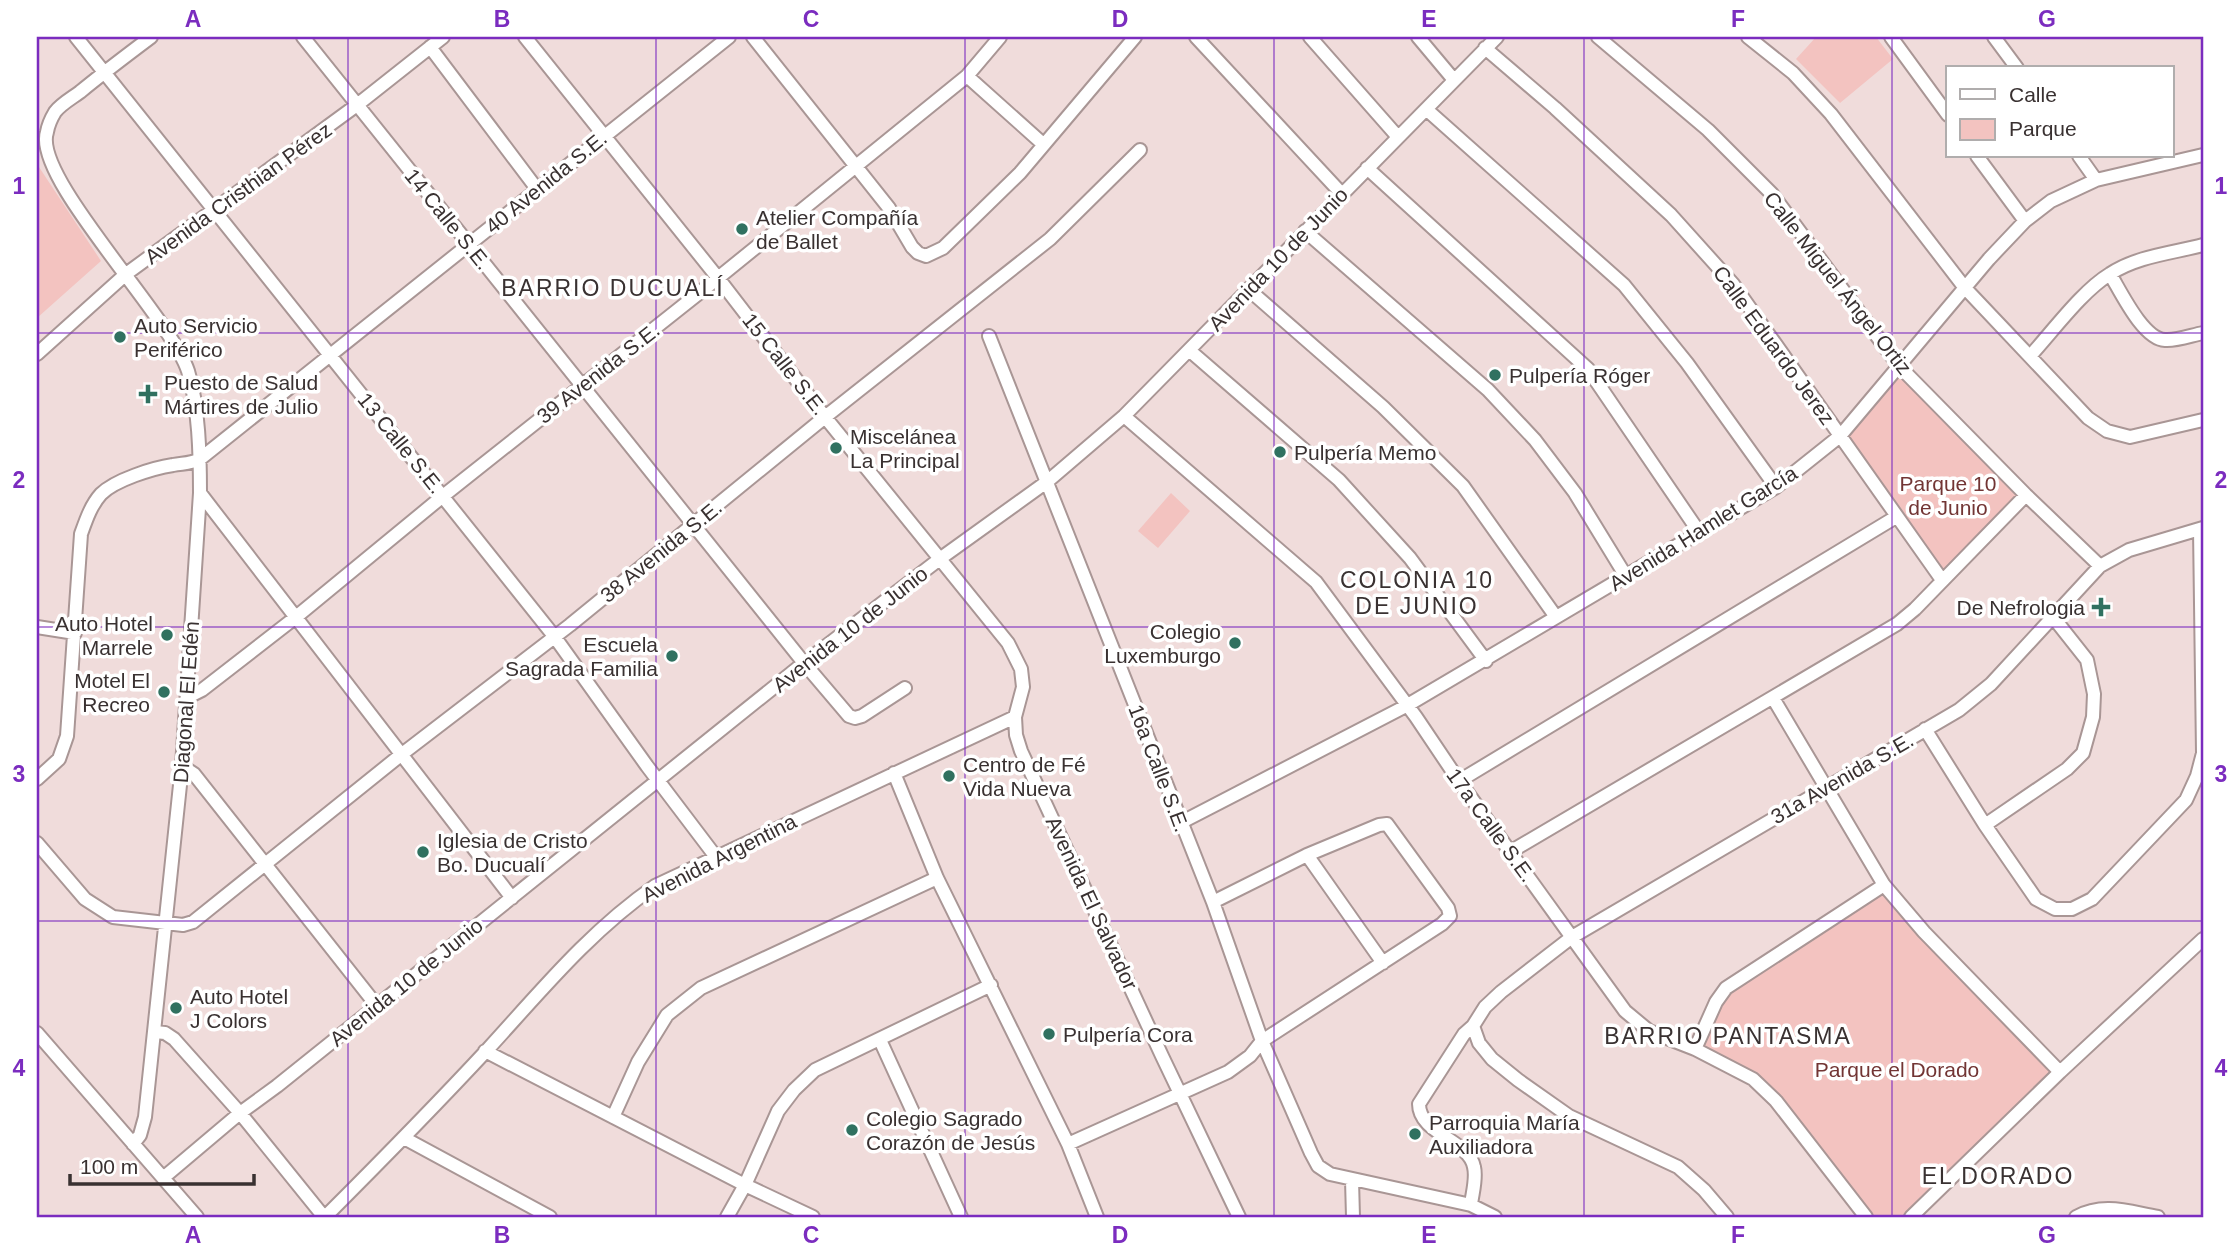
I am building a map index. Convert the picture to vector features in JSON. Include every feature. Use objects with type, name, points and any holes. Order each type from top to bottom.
[{"type":"street","name":"13 Calle S.E.","points":[[76,37],[554,636],[716,857]]},
{"type":"street","name":"Diagonal El Edén","points":[[133,1144],[143,1126],[182,766],[200,459],[194,402],[187,371],[174,342],[73,204],[49,160],[45,135],[55,111],[151,37]]},
{"type":"street","name":"14 Calle S.E.","points":[[303,37],[849,716],[855,718],[905,688]]},
{"type":"street","name":"Avenida Cristhian Pérez","points":[[37,354],[126,274],[358,105],[443,37]]},
{"type":"street","name":"15 Calle S.E.","points":[[525,37],[718,278],[825,417],[941,558]]},
{"type":"street","name":"40 Avenida S.E.","points":[[200,459],[729,37]]},
{"type":"street","points":[[753,37],[889,208],[912,247],[926,256],[943,248],[1020,173],[1135,37]]},
{"type":"street","name":"39 Avenida S.E.","points":[[186,694],[202,690],[296,617],[443,496],[718,278],[967,76],[1000,37]]},
{"type":"street","points":[[1196,37],[1342,194]]},
{"type":"street","points":[[1310,37],[1398,137]]},
{"type":"street","points":[[1418,37],[1454,80]]},
{"type":"street","name":"Avenida 10 de Junio","points":[[163,1178],[240,1113],[804,663],[941,558],[1048,481],[1124,416],[1497,37]]},
{"type":"street","name":"Calle Miguel Ángel Ortiz","points":[[1598,37],[1708,130],[1772,194],[1899,366],[2026,495],[2101,566]]},
{"type":"street","points":[[1748,37],[1793,73],[1831,114],[1965,288],[2088,418],[2107,431],[2130,437],[2203,420]]},
{"type":"street","points":[[1891,37],[1946,112]]},
{"type":"street","points":[[1994,37],[2016,66]]},
{"type":"street","points":[[429,47],[537,189]]},
{"type":"street","name":"Calle Eduardo Jerez","points":[[1485,48],[1555,108],[1671,215],[1733,284],[1942,580]]},
{"type":"street","points":[[967,76],[1043,144]]},
{"type":"street","points":[[1426,109],[1624,285],[1687,363],[1776,488]]},
{"type":"street","name":"38 Avenida S.E.","points":[[37,843],[85,899],[114,917],[183,925],[192,922],[1050,239],[1140,150]]},
{"type":"street","name":"Avenida Hamlet García","points":[[1180,823],[1406,706],[1776,488],[1840,436],[1989,259],[2025,222],[2051,201],[2096,180],[2203,155]]},
{"type":"street","points":[[1978,158],[2025,222]]},
{"type":"street","points":[[2080,158],[2096,180]]},
{"type":"street","points":[[1367,168],[1588,369],[1699,532]]},
{"type":"street","points":[[1305,231],[1488,390],[1535,440],[1575,493],[1627,578]]},
{"type":"street","points":[[2030,356],[2091,289],[2109,274],[2133,262],[2203,245]]},
{"type":"street","points":[[2109,274],[2143,327],[2154,338],[2166,341],[2203,332]]},
{"type":"street","points":[[1248,289],[1383,407],[1463,486],[1556,617]]},
{"type":"street","name":"16a Calle S.E.","points":[[989,336],[1213,902],[1262,1041],[1318,1166],[1330,1174],[1352,1180],[1471,1205],[1495,1217]]},
{"type":"street","points":[[1189,350],[1339,480],[1410,558],[1486,661]]},
{"type":"street","name":"17a Calle S.E.","points":[[1124,416],[1316,582],[1416,717],[1625,1011],[1649,1031],[1695,1049],[1753,1079],[1776,1101],[1866,1217]]},
{"type":"street","points":[[37,779],[59,759],[67,736],[81,534],[88,514],[102,494],[123,480],[200,459]]},
{"type":"street","points":[[200,493],[512,898]]},
{"type":"street","points":[[1510,852],[1896,624],[1915,609],[2026,495]]},
{"type":"street","points":[[1459,781],[1896,517]]},
{"type":"street","points":[[1925,730],[2036,899],[2055,909],[2072,909],[2092,899],[2186,800],[2197,776],[2203,753],[2202,529]]},
{"type":"street","name":"31a Avenida S.E.","points":[[1471,1205],[1475,1170],[1473,1161],[1428,1124],[1419,1113],[1419,1104],[1458,1043],[1485,1007],[1501,992],[1572,937],[1959,710],[1991,684],[2101,566],[2129,551],[2202,529]]},
{"type":"street","name":"Avenida El Salvador","points":[[941,558],[1008,643],[1021,668],[1023,687],[1014,717],[1021,751],[1239,1217]]},
{"type":"street","points":[[1985,825],[2067,769],[2082,753],[2094,718],[2094,694],[2087,660],[2053,617]]},
{"type":"street","points":[[37,627],[75,633]]},
{"type":"street","points":[[1773,698],[1884,885],[1924,932],[2060,1072]]},
{"type":"street","name":"Avenida Argentina","points":[[324,1217],[404,1138],[587,940],[624,907],[655,886],[1014,717]]},
{"type":"street","points":[[182,766],[194,774],[377,1006]]},
{"type":"street","points":[[894,773],[937,878],[1068,1144],[1097,1217]]},
{"type":"street","points":[[1068,1144],[1228,1072],[1250,1056],[1262,1041],[1442,924],[1450,916],[1448,908],[1387,824],[1307,855],[1213,902]]},
{"type":"street","points":[[1307,855],[1383,963]]},
{"type":"street","points":[[613,1116],[638,1062],[667,1016],[701,988],[937,878]]},
{"type":"street","points":[[1695,1049],[1716,1002],[1726,988],[1884,885]]},
{"type":"street","points":[[1911,1217],[2060,1072],[2203,939]]},
{"type":"street","points":[[727,1217],[778,1111],[794,1090],[815,1070],[991,985]]},
{"type":"street","points":[[1473,1026],[1479,1043],[1492,1059],[1516,1079],[1569,1116],[1678,1167],[1704,1190],[1727,1217]]},
{"type":"street","points":[[155,1032],[165,1033],[174,1039],[240,1113],[324,1217]]},
{"type":"street","points":[[37,1033],[197,1217]]},
{"type":"street","points":[[880,1040],[961,1217]]},
{"type":"street","points":[[485,1051],[744,1185],[813,1217]]},
{"type":"street","points":[[404,1138],[550,1217]]},
{"type":"street","points":[[1352,1180],[1353,1217]]},
{"type":"street","points":[[2076,1217],[2086,1212],[2108,1208],[2158,1217]]},
{"type":"green space","points":[[1816,37],[1876,37],[1893,59],[1840,103],[1796,59]]},
{"type":"green space","points":[[37,164],[101,261],[37,318]]},
{"type":"green space","name":"Parque 10 de Junio","points":[[1899,366],[2026,495],[1942,580],[1840,436]]},
{"type":"green space","points":[[1171,493],[1190,511],[1158,548],[1138,531]]},
{"type":"green space","name":"Parque el Dorado","points":[[1884,885],[2060,1072],[1911,1217],[1866,1217],[1753,1079],[1695,1049],[1716,1002]]},
{"type":"place","name":"Atelier Compañía de Ballet","points":[[742,229]]},
{"type":"place","name":"Auto Servicio Periférico","points":[[120,337]]},
{"type":"place","name":"Pulpería Róger","points":[[1495,375]]},
{"type":"place","name":"Puesto de Salud Mártires de Julio","points":[[148,394]]},
{"type":"place","name":"Miscelánea La Principal","points":[[836,448]]},
{"type":"place","name":"Pulpería Memo","points":[[1280,452]]},
{"type":"place","name":"De Nefrologia","points":[[2101,607]]},
{"type":"place","name":"Auto Hotel Marrele","points":[[167,635]]},
{"type":"place","name":"Colegio Luxemburgo","points":[[1235,643]]},
{"type":"place","name":"Escuela Sagrada Familia","points":[[672,656]]},
{"type":"place","name":"Motel El Recreo","points":[[164,692]]},
{"type":"place","name":"Centro de Fé Vida Nueva","points":[[949,776]]},
{"type":"place","name":"Iglesia de Cristo Bo. Ducualí","points":[[423,852]]},
{"type":"place","name":"Auto Hotel J Colors","points":[[176,1008]]},
{"type":"place","name":"Pulpería Cora","points":[[1049,1034]]},
{"type":"place","name":"Colegio Sagrado Corazón de Jesús","points":[[852,1130]]},
{"type":"place","name":"Parroquia María Auxiliadora","points":[[1415,1134]]},
{"type":"district","name":"BARRIO DUCUALÍ","points":[[613,288]]},
{"type":"district","name":"COLONIA 10 DE JUNIO","points":[[1417,593]]},
{"type":"district","name":"BARRIO PANTASMA","points":[[1728,1036]]},
{"type":"district","name":"EL DORADO","points":[[1998,1176]]}]
